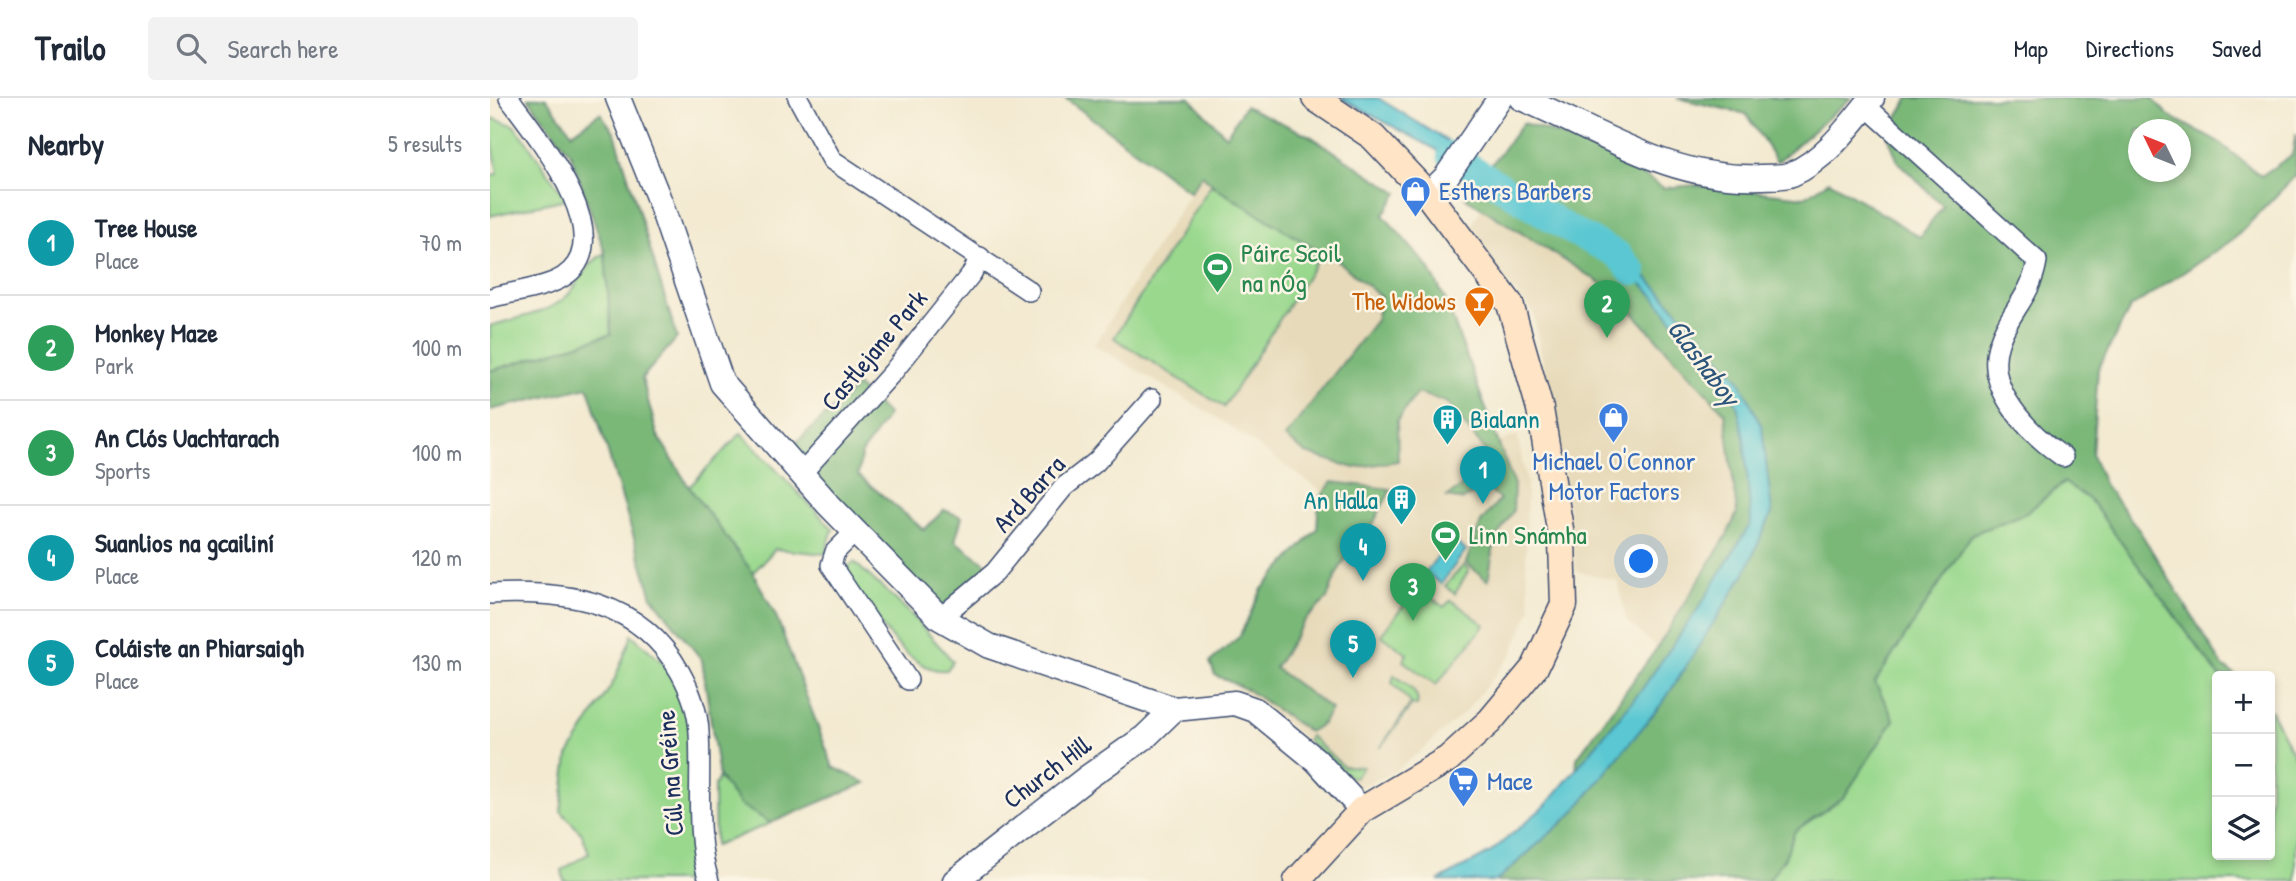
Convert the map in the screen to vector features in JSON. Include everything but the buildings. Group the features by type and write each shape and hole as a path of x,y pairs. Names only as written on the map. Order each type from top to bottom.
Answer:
{"main road":[{"path":"1297,881 1362,810 1448,759 1490,721 1535,667 1564,605 1562,541 1540,409 1510,304 1437,186 1373,137 1315,98"}],"street":[{"path":"490,298 562,278 582,255 582,224 571,192 554,158 509,98"},
{"path":"618,98 660,202 722,383 855,532 940,618 989,646 1174,709 1235,703 1255,710 1316,760 1362,810"},
{"path":"797,98 832,160 1029,291"},
{"path":"1521,98 1605,140 1688,172 1740,178 1791,175 1834,144 1869,102 2037,261 2033,284 1998,343 1995,372 2011,404 2027,427 2063,457"},
{"path":"1437,186 1497,100"},
{"name":"Castlejane Park","path":"802,473 893,372 972,273 979,257"},
{"name":"Ard Barra","path":"940,618 995,572 1064,487 1096,462 1152,399"},
{"path":"855,532 835,552 831,565 908,680"},
{"name":"Cúl na Gréine","path":"490,594 595,601 629,616 666,648 689,691 699,730 701,839 709,881"},
{"name":"Church Hill","path":"955,881 1078,784 1144,737 1174,709"}],"shaded area":[{"path":"1245,106 1310,136 1398,193 1383,215 1429,268 1455,320 1472,378 1500,442 1517,435 1527,484 1526,568 1531,607 1512,654 1465,712 1416,755 1393,773 1358,788 1285,722 1240,689 1360,518 1216,417 1094,345"},
{"path":"1482,208 1613,291 1725,413 1738,518 1657,648 1626,620 1618,581 1576,571 1562,459 1533,312 1498,273 1468,231"}],"green space":[{"path":"528,98 546,98 572,133 600,113 615,133 677,338 642,378 657,434 689,487 753,573 776,616 833,767 866,783 771,823 739,804 719,777 702,660 652,597 588,387 490,410 490,371 611,334 605,253 571,155"},
{"path":"1065,98 1190,98 1226,136 1245,106 1310,136 1398,193 1383,215 1429,268 1446,301 1514,485 1513,511 1495,540 1488,581 1466,563 1481,522 1500,499 1485,486 1463,500 1447,497 1462,486 1489,455 1446,402 1417,393 1397,421 1398,461 1354,468 1306,453 1285,437 1376,320 1381,297 1333,257 1322,253 1216,188 1202,175 1190,192"},
{"path":"1677,98 1851,98 1777,162 1746,114"},
{"path":"1909,98 2152,98 2175,119 2128,119 2128,182 2191,182 2191,128 2221,144 2261,176 2292,155 2296,134 2296,175 2235,238 2130,308 2098,369 2092,455 2104,484 2139,530 2223,666 2230,671 2215,671 2090,500 2064,482 2026,513 1972,534 1875,682 1894,720 1844,797 1795,831 1785,857 1768,881 1496,881 1573,813 1577,758 1657,648 1727,535 1737,513 1725,413 1613,291 1466,198 1523,123 1600,149 1664,188 1696,185 1805,197 1829,181 1920,237 1943,206 1898,162 1887,133"},
{"path":"492,118 513,125 566,199 490,216 490,175 498,174 490,129"},
{"name":"Páirc Scoil na nÓg","path":"1211,185 1322,253 1224,407 1114,338"},
{"path":"605,253 611,334 490,371 490,326 540,312 558,303 571,292 593,262"},
{"path":"857,386 888,415 861,455 858,475 924,530 944,510 962,517 955,541 1001,574 960,614 933,601 789,449"},
{"path":"741,433 833,529 825,554 775,549 753,573 689,487"},
{"path":"1332,482 1391,489 1373,524 1355,543 1337,573 1327,599 1305,620 1275,668 1331,709 1322,724 1309,732 1248,690 1215,675 1210,662 1239,637 1262,589 1317,529 1319,499"},
{"path":"2065,482 2090,500 2215,671 2212,671 2212,860 2275,860 2275,719 2296,760 2296,881 1768,881 1785,857 1794,831 1844,797 1875,682 1972,534 2026,513"},
{"path":"854,562 908,611 953,661 947,670 932,669 918,662 891,638 848,581 845,569"},
{"path":"1464,565 1469,570 1455,594 1445,586"},
{"path":"1418,587 1444,607 1451,600 1485,625 1436,685 1403,661 1407,654 1381,635"},
{"path":"632,635 672,671 689,710 692,831 699,881 564,881 562,870 589,853 582,834 561,811 568,756 614,681"},
{"path":"1394,675 1407,684 1418,701 1417,706 1412,705 1380,748 1411,703 1392,683"},
{"path":"1310,736 1343,766 1363,767 1355,777 1350,777 1307,740"},
{"path":"719,777 739,804 771,823 715,846 714,787"}],"water":[{"path":"1340,98 1378,98 1609,241 1658,289 1739,379 1762,427 1772,513 1745,573 1664,701 1573,813 1496,881 1438,881 1491,852 1547,804 1640,692 1702,603 1751,523 1744,438 1737,404 1654,296 1605,247 1482,174"},
{"name":"Linn Snámha","path":"1451,539 1466,550 1441,584 1425,573"}],"waterway":[{"name":"Glashaboy","path":"1451,155 1572,231 1617,254 1633,272"}],"place":[{"name":"Esthers Barbers","path":"1416,218"},
{"name":"Páirc Scoil na nÓg","path":"1218,295"},
{"name":"The Widows","path":"1479,328"},
{"name":"Monkey Maze","path":"1607,338"},
{"name":"Michael O'Connor Motor Factors","path":"1614,445"},
{"name":"Bialann","path":"1447,446"},
{"name":"Tree House","path":"1483,504"},
{"name":"An Halla","path":"1401,527"},
{"name":"Linn Snámha","path":"1446,562"},
{"name":"Suanlios na gcailiní","path":"1363,581"},
{"name":"An Clós Uachtarach","path":"1413,621"},
{"name":"Coláiste an Phiarsaigh","path":"1353,678"},
{"name":"Mace","path":"1464,808"}]}
